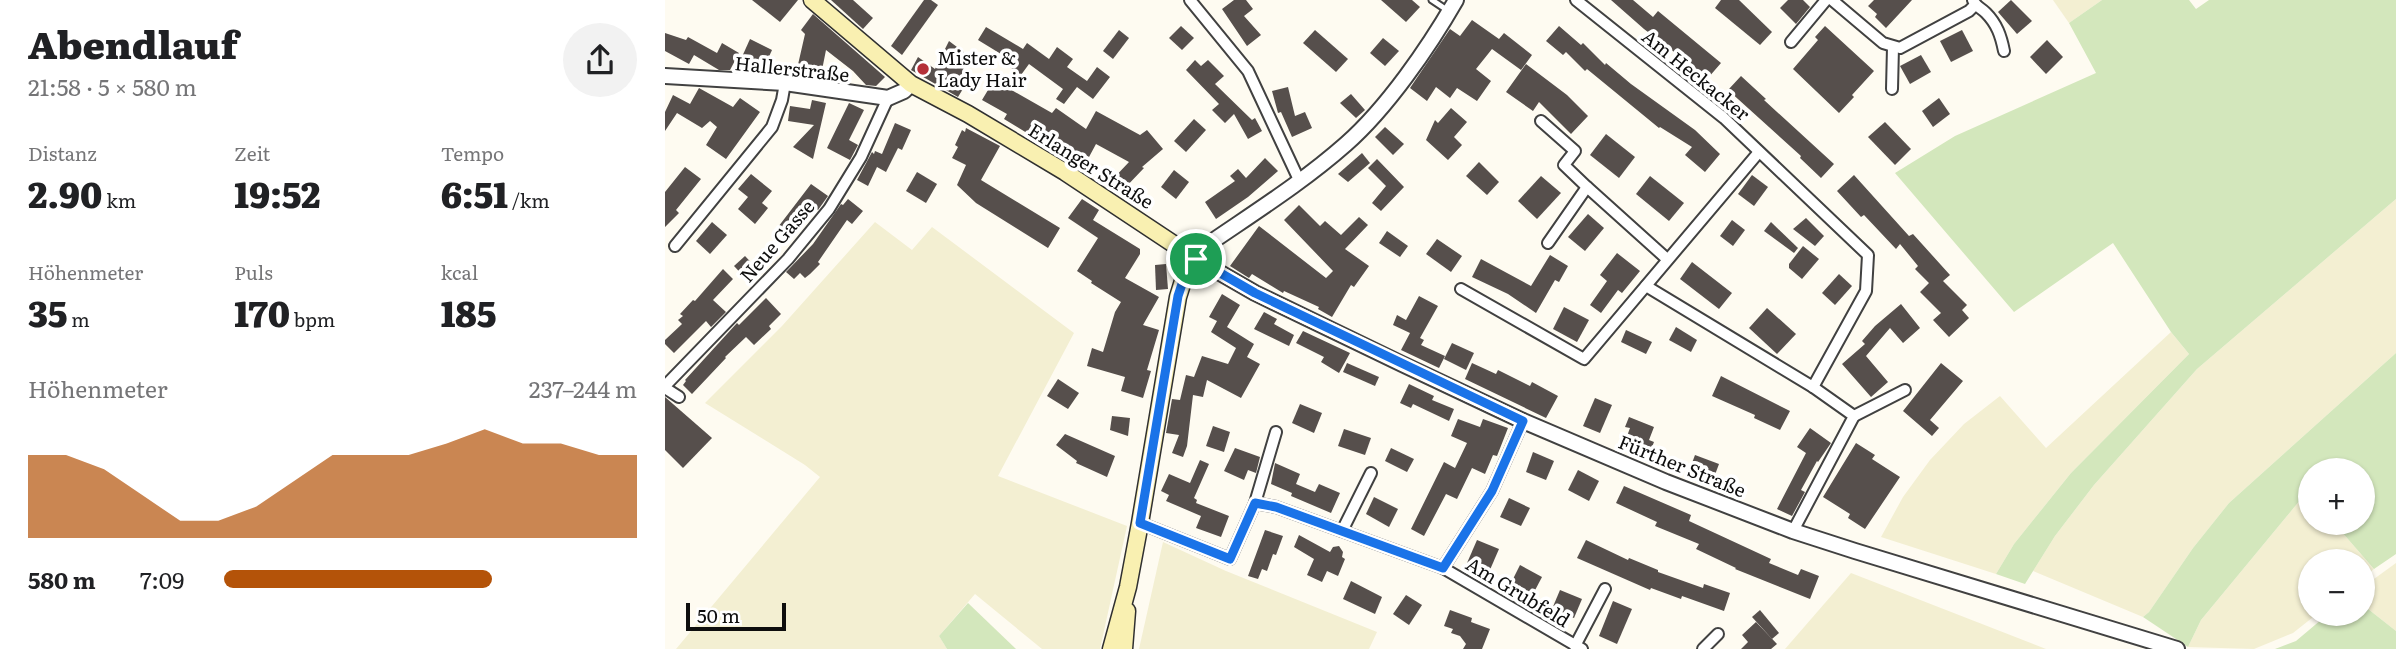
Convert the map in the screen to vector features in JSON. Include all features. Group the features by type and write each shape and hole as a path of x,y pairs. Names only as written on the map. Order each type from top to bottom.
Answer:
{"main road":[{"name":"Erlanger Straße","path":"812,0 911,84 968,114 1065,172 1196,259"},
{"path":"1111,649 1128,587 1178,296 1196,259"},
{"path":"1124,649 1128,587"}],"street":[{"path":"1190,0 1248,71 1300,182"},
{"name":"Am Heckacker","path":"1576,0 1724,118 1868,255 1866,291 1814,387"},
{"path":"1791,42 1826,0"},
{"path":"1832,0 1883,43 1901,48 1910,45 1974,3 1985,11 2000,32 2004,51"},
{"path":"1196,259 1207,245 1300,182 1348,142 1393,93 1453,6"},
{"path":"1892,89 1893,47"},
{"name":"Hallerstraße","path":"665,76 785,83 888,98"},
{"path":"675,246 772,127 785,83"},
{"path":"888,98 904,91 911,84"},
{"name":"Neue Gasse","path":"665,387 788,259 829,209 861,157 888,98"},
{"path":"1541,121 1575,151 1564,165 1667,259"},
{"path":"1461,289 1584,359 1759,152"},
{"path":"1548,243 1587,187"},
{"name":"Fürther Straße","path":"1196,259 1255,293 1523,421 1666,482 1793,531 2173,648"},
{"path":"1646,286 1814,387 1854,416"},
{"path":"665,387 679,397"},
{"path":"1793,531 1854,416 1905,390"},
{"name":"Am Grubfeld","path":"1443,568 1492,491 1523,421"},
{"path":"1140,523 1230,559 1255,503 1276,432"},
{"path":"1342,531 1371,473"},
{"name":"Am Grubfeld","path":"1255,503 1276,507 1443,568 1578,647 1605,589"},
{"path":"1703,649 1718,634"}],"lane":[{"path":"1432,0 1453,6"}],"shaded area":[{"path":"2053,0 2102,0 2069,23"},
{"path":"2396,199 2396,353 2229,503 2193,548 2149,612 2143,617 2033,571 2055,536 2094,485 2197,369"},
{"path":"875,222 912,250 932,227 1074,333 998,476 1127,526 1100,649 1042,649 975,594 939,636 947,649 676,649 820,477 705,403 782,326"},
{"path":"2171,332 2189,354 2071,473 2014,544 1996,574 1881,537 1903,497 1930,460 1964,424 2000,396 2046,448"},
{"path":"2298,503 2298,535 2344,535 2357,549 2298,549 2298,626 2302,626 2293,633 2254,649 2188,647 2201,620"},
{"path":"1163,542 1226,571 1377,632 1369,649 1139,649"},
{"path":"2396,563 2396,631 2375,614 2375,578"},
{"path":"1851,573 2046,649 1785,649"}],"green space":[{"path":"2102,0 2189,0 2196,9 2209,0 2396,0 2396,199 2197,369 2094,485 2055,536 2025,584 1996,574 2014,544 2071,473 2189,354 2171,332 2113,243 2014,312 1895,173 1955,136 2096,73 2069,23"},
{"path":"2396,353 2396,554 2375,568 2375,549 2357,549 2344,535 2375,535 2375,458 2298,458 2298,503 2201,620 2188,647 2143,617 2229,503"},
{"path":"968,603 1016,649 947,649 939,636"},
{"path":"2375,614 2396,631 2396,649 2275,649 2296,641 2314,626 2375,626"}],"building":[{"path":"752,0 798,0 780,22"},
{"path":"831,0 853,0 873,18 863,29"},
{"path":"924,0 931,0 938,5 902,55 891,46"},
{"path":"1234,0 1246,0 1253,9 1244,16 1261,35 1247,46 1222,9"},
{"path":"1381,0 1412,0 1420,7 1406,22"},
{"path":"1611,0 1633,0 1653,17 1658,11 1721,63 1708,78"},
{"path":"1721,0 1739,0 1772,32 1760,45 1715,8"},
{"path":"1788,0 1803,0 1810,7 1796,24 1780,8"},
{"path":"1874,0 1912,0 1886,28 1868,6"},
{"path":"2011,0 2032,21 2017,34 1998,12"},
{"path":"813,14 885,77 876,86 866,85 826,50 821,75 797,69 805,34 801,30"},
{"path":"1472,20 1499,39 1504,33 1532,55 1521,70 1492,49 1476,69 1491,81 1477,101 1457,88 1450,98 1436,87 1427,101 1410,88 1450,29 1460,36"},
{"path":"1181,26 1194,38 1182,50 1169,38"},
{"path":"1559,26 1581,45 1583,43 1605,65 1606,63 1695,130 1720,154 1705,172 1685,155 1692,147 1659,128 1587,69 1585,71 1566,52 1563,55 1546,41"},
{"path":"1825,26 1874,71 1839,113 1793,69 1818,40 1815,37"},
{"path":"986,27 1023,49 1027,43 1049,59 1057,47 1073,59 1067,67 1087,81 1097,67 1110,77 1093,99 1077,87 1064,104 1056,99 1063,89 1029,64 1021,75 1010,67 1014,62 978,40"},
{"path":"1119,30 1129,38 1113,59 1103,51"},
{"path":"1315,30 1348,59 1336,72 1303,43"},
{"path":"1962,30 1973,51 1951,62 1940,41"},
{"path":"665,33 686,40 688,37 717,53 722,43 739,53 730,70 719,70 694,55 689,64 665,51"},
{"path":"1383,38 1399,51 1385,66 1370,53"},
{"path":"750,39 772,50 763,70 741,59"},
{"path":"2047,40 2063,57 2046,74 2030,57"},
{"path":"949,41 965,53 958,65 972,74 958,97 911,70 918,57 935,69"},
{"path":"1921,55 1931,72 1910,84 1900,66"},
{"path":"1195,60 1201,66 1208,60 1224,76 1215,84 1252,120 1255,118 1262,131 1248,139 1234,114 1225,123 1212,110 1219,104 1186,70"},
{"path":"1526,64 1567,95 1588,116 1571,134 1539,102 1533,111 1506,92"},
{"path":"1741,76 1834,164 1821,178 1801,156 1728,90"},
{"path":"994,80 1052,113 1056,108 1086,129 1096,111 1140,135 1147,130 1163,149 1142,167 1144,168 1122,191 1111,181 1129,162 1096,144 1089,157 1082,153 1079,160 1035,138 1004,119 1007,114 982,100"},
{"path":"1288,87 1295,116 1305,112 1312,128 1292,137 1281,112 1278,113 1272,91"},
{"path":"699,88 733,107 740,98 760,112 726,159 706,145 717,127 710,121 702,128 677,113 665,131 665,112 673,95 690,104"},
{"path":"1351,94 1365,110 1356,118 1340,103"},
{"path":"1939,98 1950,114 1933,127 1922,111"},
{"path":"812,100 826,103 813,159 793,147 814,125 788,121 790,106 810,109"},
{"path":"849,103 864,110 849,140 858,145 850,160 827,148"},
{"path":"1451,108 1467,122 1454,137 1462,145 1448,160 1426,140 1435,120 1438,123"},
{"path":"1194,119 1206,130 1186,152 1174,141"},
{"path":"1885,122 1911,149 1895,165 1868,137"},
{"path":"895,123 911,130 902,150 898,148 886,172 877,167 868,186 857,180 872,152 882,154"},
{"path":"1385,127 1404,144 1393,155 1375,137"},
{"path":"966,128 1000,146 981,180 1060,228 1048,248 976,203 957,185 966,165 952,158 962,130 965,132"},
{"path":"1606,134 1635,157 1619,178 1590,155"},
{"path":"1362,153 1370,163 1348,182 1338,174"},
{"path":"1265,158 1278,171 1248,197 1216,219 1205,202 1235,181 1230,176 1238,169 1246,178"},
{"path":"1377,159 1404,187 1381,211 1372,203 1386,186 1368,168"},
{"path":"1479,162 1499,182 1487,195 1466,176"},
{"path":"685,167 701,179 676,210 679,213 665,227 665,192"},
{"path":"1174,170 1189,182 1176,199 1161,187"},
{"path":"917,172 937,184 926,203 906,191"},
{"path":"751,174 772,191 762,203 768,208 755,224 738,209 748,197 738,189"},
{"path":"1752,175 1768,187 1754,206 1738,194"},
{"path":"1854,175 1909,236 1913,234 1950,275 1943,281 1967,305 1962,310 1969,318 1949,337 1933,320 1941,313 1920,292 1929,283 1915,269 1918,266 1900,244 1896,249 1837,191"},
{"path":"1541,176 1561,193 1537,219 1518,201"},
{"path":"1650,176 1684,203 1669,221 1636,194"},
{"path":"811,184 828,196 818,210 809,205 786,239 775,231"},
{"path":"848,199 863,211 852,224 847,220 818,262 820,264 810,274 805,278 800,273 794,279 786,272 813,244 841,204"},
{"path":"1082,199 1099,210 1093,220 1140,249 1140,254 1125,278 1159,297 1143,325 1159,330 1147,370 1151,371 1143,398 1121,391 1125,377 1087,366 1092,348 1103,352 1115,312 1121,302 1077,271 1098,238 1068,218"},
{"path":"1299,205 1320,226 1325,221 1341,235 1359,217 1368,225 1345,249 1369,266 1354,287 1351,285 1332,317 1318,309 1319,307 1284,291 1283,293 1252,274 1249,278 1230,266 1259,226 1326,278 1333,271 1284,220"},
{"path":"1588,214 1604,228 1585,251 1568,237"},
{"path":"1806,218 1824,236 1815,246 1793,229"},
{"path":"1732,220 1745,230 1733,246 1720,236"},
{"path":"712,222 727,235 710,254 696,241"},
{"path":"1771,222 1798,248 1794,253 1764,231"},
{"path":"1387,231 1408,246 1400,257 1379,243"},
{"path":"1437,239 1462,256 1451,272 1426,254"},
{"path":"1803,246 1819,259 1802,279 1789,268 1789,264"},
{"path":"1617,253 1640,271 1622,293 1618,290 1601,313 1590,305 1607,281 1600,275"},
{"path":"1550,255 1568,266 1559,282 1555,280 1536,313 1508,294 1472,277 1481,259 1531,286"},
{"path":"745,256 761,273 750,283 734,266"},
{"path":"1692,262 1732,293 1719,309 1680,279"},
{"path":"1166,264 1168,289 1156,290 1155,265"},
{"path":"723,269 733,279 713,300 726,312 711,327 706,321 674,353 665,344 665,340 682,324 678,320 683,316 680,314"},
{"path":"1839,274 1852,286 1835,305 1822,293"},
{"path":"1222,294 1240,305 1227,327 1254,344 1247,357 1260,364 1241,398 1207,380 1203,397 1193,395 1187,446 1183,457 1172,453 1179,435 1166,433 1172,399 1180,400 1186,375 1194,377 1202,356 1228,364 1236,348 1211,332 1217,321 1209,317"},
{"path":"1419,296 1438,306 1420,338 1424,340 1421,345 1445,356 1439,368 1401,350 1410,333 1393,325 1397,315 1406,320"},
{"path":"766,298 781,314 769,326 771,329 754,345 746,337 692,394 683,385 685,380 737,323 739,325"},
{"path":"1901,304 1920,328 1903,343 1890,328 1866,356 1888,382 1871,397 1842,364 1865,344 1862,341 1875,326"},
{"path":"1564,307 1589,320 1577,342 1553,329"},
{"path":"1767,308 1796,334 1777,354 1749,328"},
{"path":"1264,312 1277,319 1274,324 1294,335 1289,346 1254,329"},
{"path":"1676,327 1697,340 1691,352 1669,340"},
{"path":"1626,330 1652,342 1646,354 1621,342"},
{"path":"1303,331 1350,353 1339,373 1321,362 1324,357 1296,343"},
{"path":"1452,343 1474,353 1466,370 1444,359"},
{"path":"1347,363 1379,377 1375,386 1343,372"},
{"path":"1472,363 1496,374 1498,370 1530,386 1532,382 1558,396 1546,418 1465,379"},
{"path":"1941,363 1963,381 1930,420 1939,428 1932,436 1903,411"},
{"path":"1721,376 1790,411 1780,430 1754,418 1755,415 1712,396"},
{"path":"1058,379 1079,393 1068,409 1047,396"},
{"path":"1409,384 1434,396 1432,400 1454,409 1449,421 1413,404 1411,408 1400,403"},
{"path":"665,397 712,438 683,468 665,450"},
{"path":"1595,398 1612,405 1600,433 1583,426"},
{"path":"1300,404 1322,413 1314,433 1292,423"},
{"path":"1112,416 1130,418 1128,436 1110,430"},
{"path":"1629,417 1654,427 1649,440 1654,442 1650,452 1643,449 1641,454 1623,447 1630,428 1625,427"},
{"path":"1458,419 1480,427 1483,419 1508,428 1497,456 1493,455 1485,474 1472,468 1457,499 1446,494 1424,536 1411,529 1444,462 1455,468 1467,443 1451,436"},
{"path":"1213,426 1230,432 1224,452 1206,446"},
{"path":"1810,428 1831,443 1817,461 1801,490 1805,492 1792,516 1777,509 1806,453 1797,447"},
{"path":"1344,429 1371,438 1365,455 1338,446"},
{"path":"1065,434 1115,456 1107,477 1076,463 1077,461 1056,445"},
{"path":"1856,443 1875,455 1872,459 1900,477 1865,529 1848,518 1850,514 1823,497"},
{"path":"1235,448 1260,457 1256,473 1248,470 1244,480 1224,471"},
{"path":"1391,448 1414,459 1407,472 1385,461"},
{"path":"1533,452 1554,461 1546,480 1526,472"},
{"path":"1695,455 1719,464 1713,480 1689,471"},
{"path":"1200,460 1209,464 1194,498 1196,503 1229,516 1221,537 1196,528 1201,516 1166,501 1169,495 1161,491 1169,474 1190,483"},
{"path":"1275,463 1300,474 1296,484 1315,492 1319,484 1340,493 1331,513 1291,496 1292,493 1271,484"},
{"path":"1578,470 1599,481 1589,501 1568,490"},
{"path":"1624,486 1691,515 1689,521 1771,559 1769,563 1798,575 1801,569 1819,576 1810,599 1735,569 1696,549 1699,544 1655,526 1657,522 1616,503"},
{"path":"1374,497 1398,509 1389,527 1366,514"},
{"path":"1509,498 1530,508 1521,526 1500,517"},
{"path":"1265,530 1283,536 1267,571 1262,569 1258,579 1248,576"},
{"path":"1299,535 1330,552 1333,547 1339,546 1345,559 1338,576 1327,571 1322,582 1307,575 1314,559 1294,547"},
{"path":"1477,540 1499,549 1489,572 1467,563"},
{"path":"1586,540 1658,572 1703,588 1704,584 1730,593 1724,611 1682,596 1681,599 1651,588 1650,590 1577,558"},
{"path":"1520,565 1542,577 1532,596 1510,585"},
{"path":"1351,581 1382,597 1375,614 1343,599"},
{"path":"1560,590 1582,599 1574,618 1552,609"},
{"path":"1406,595 1422,605 1409,625 1393,614"},
{"path":"1613,601 1632,609 1617,644 1599,636"},
{"path":"1450,610 1472,618 1471,622 1490,629 1482,649 1463,649 1466,644 1460,636 1451,633 1453,629 1444,626"},
{"path":"1760,610 1779,633 1772,639 1752,617"},
{"path":"1756,622 1777,644 1771,649 1741,649 1748,642 1742,635"}],"place":[{"name":"Mister & Lady Hair","path":"923,69"}],"route":[{"path":"1196,259 1255,293 1523,421 1492,491 1443,568 1276,507 1255,503 1230,559 1140,523 1178,296 1196,259"}]}
